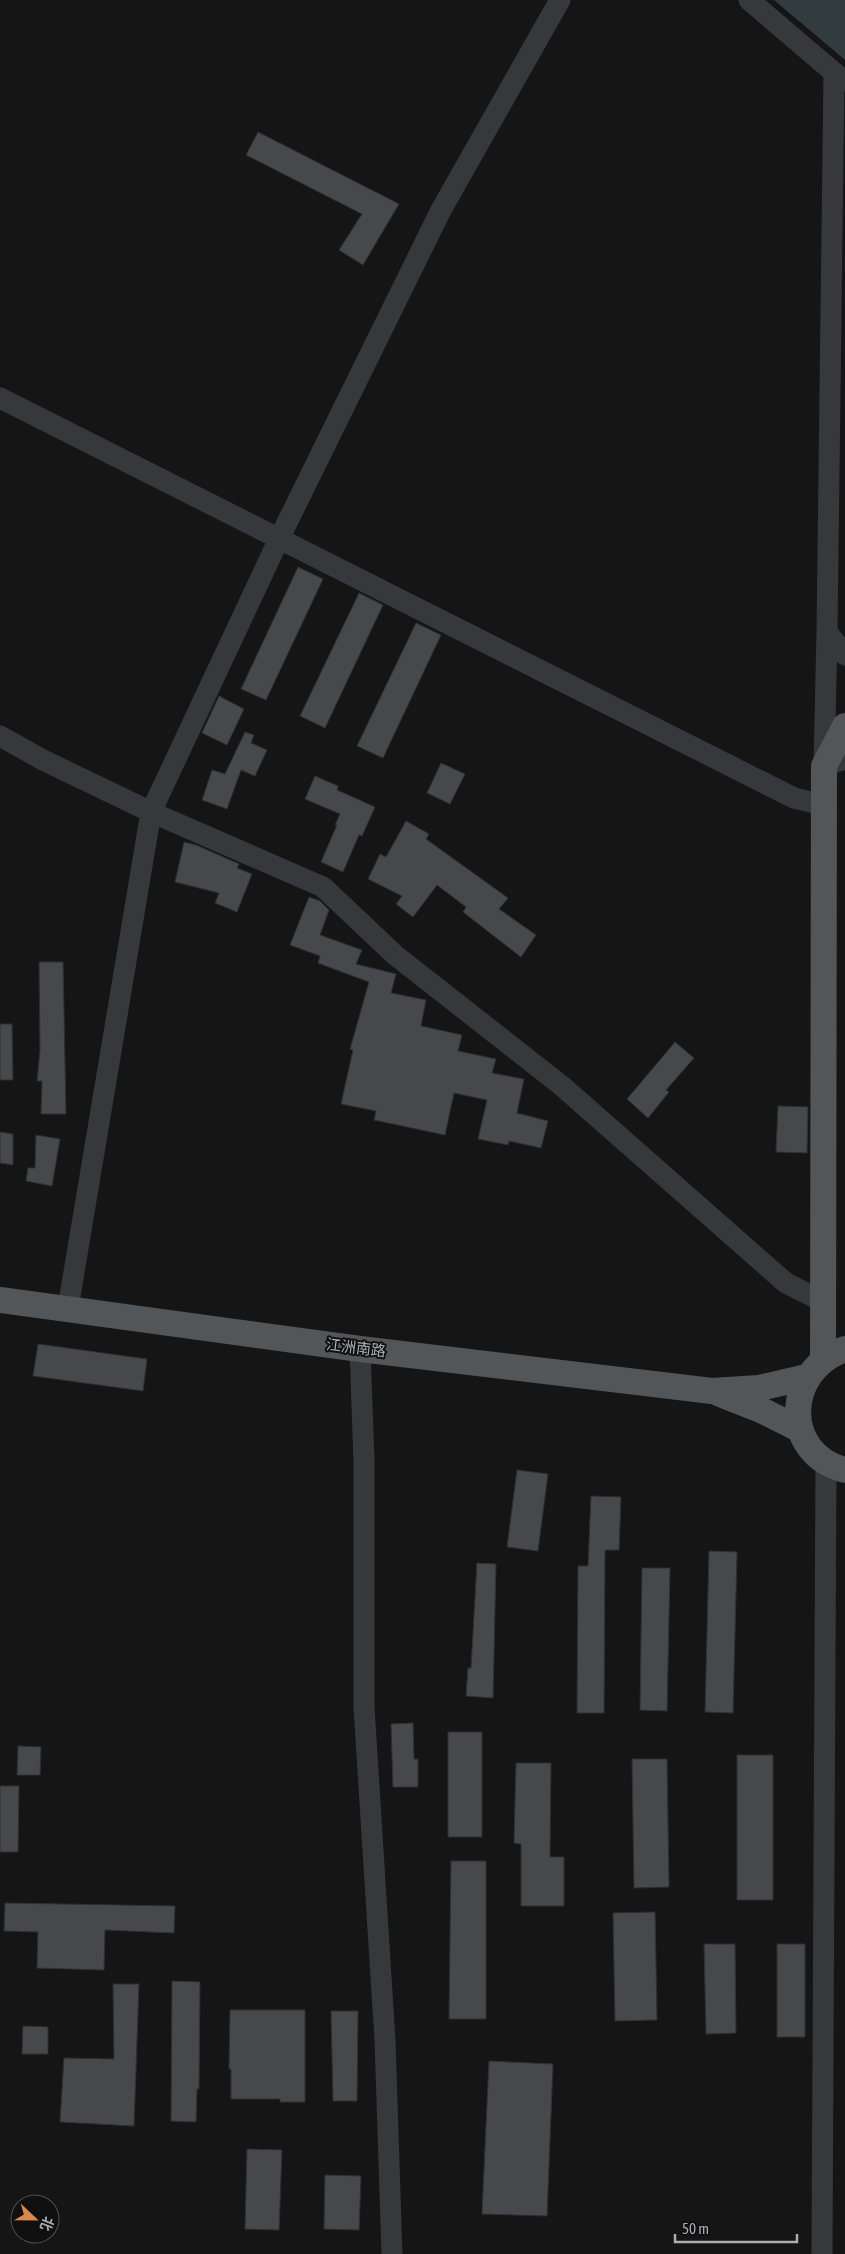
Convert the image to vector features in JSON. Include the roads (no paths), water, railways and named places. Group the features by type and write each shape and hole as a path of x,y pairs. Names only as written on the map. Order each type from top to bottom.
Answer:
{"main road":[{"path":"836,1466 807,1443 801,1430 798,1402 801,1389 825,1362 822,1300 824,805 845,726"},
{"name":"江洲南路","path":"0,1300 712,1392"},
{"path":"712,1392 759,1388 825,1362"},
{"path":"712,1392 762,1411 801,1430"}],"street":[{"path":"68,1308 151,812 279,539 441,210 560,0"},
{"path":"749,0 839,77 827,632 835,762"},
{"path":"0,398 794,798 824,805"},
{"path":"827,632 845,655"},
{"path":"0,736 43,760 151,812 323,887 395,955 562,1086 786,1283 822,1300"},
{"path":"360,1348 364,1462 364,1707 386,2040 392,2254"},
{"path":"822,2254 836,1466"}]}
